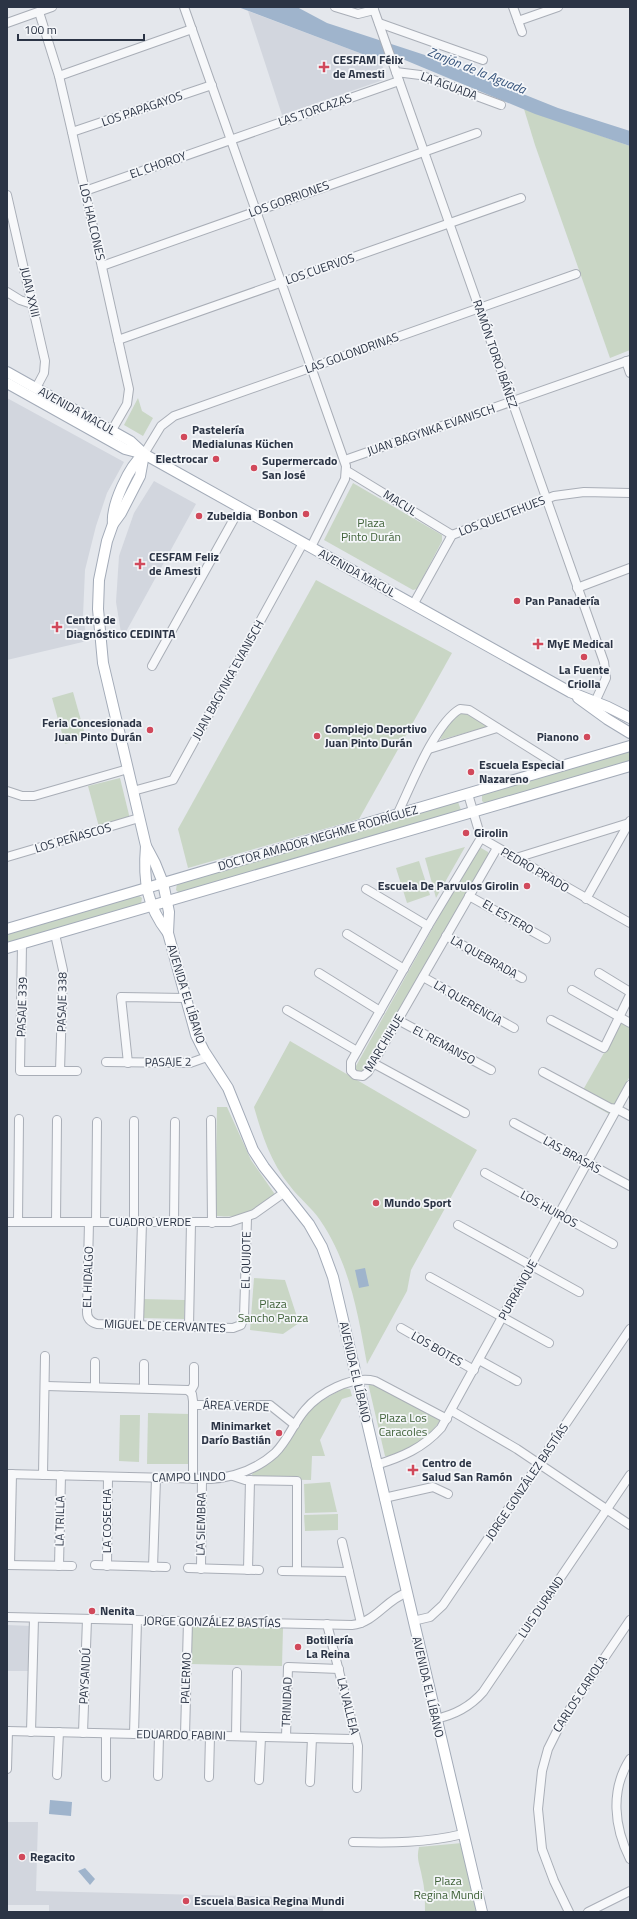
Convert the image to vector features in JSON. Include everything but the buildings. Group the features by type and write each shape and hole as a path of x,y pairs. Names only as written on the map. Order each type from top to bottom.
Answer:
{"main road":[{"name":"AVENIDA MACUL","path":"7,372 112,430 134,444 144,454"},
{"name":"AVENIDA MACUL","path":"7,383 125,448 144,454 570,692 630,718"},
{"name":"AVENIDA EL LÍBANO","path":"144,454 140,476 121,513 113,524 101,566 98,595 98,621 104,670 146,846 155,862 163,883 170,912 168,933 196,1035 207,1057 228,1088 253,1150 264,1167 309,1224 319,1240 328,1262 435,1719 482,1912"},
{"name":"AVENIDA MACUL","path":"570,692 596,712 630,733"},
{"name":"DOCTOR AMADOR NEGHME RODRÍGUEZ","path":"7,929 630,746"},
{"name":"DOCTOR AMADOR NEGHME RODRÍGUEZ","path":"7,948 630,766"},
{"path":"343,830 348,848"},
{"name":"AVENIDA EL LÍBANO","path":"146,846 144,865 147,888 156,917 168,933"}],"street":[{"path":"7,23 52,7"},
{"path":"184,7 345,460 347,471"},
{"path":"334,7 358,14 374,9"},
{"path":"513,7 522,32"},
{"path":"518,21 558,7"},
{"name":"RAMÓN TORO IBÁÑEZ","path":"374,9 606,668 605,682 595,702"},
{"name":"LOS HALCONES","path":"39,12 59,76 130,392 127,404 112,430"},
{"path":"379,23 483,60"},
{"path":"59,76 192,29"},
{"name":"LA AGUADA","path":"395,69 420,75 501,104"},
{"name":"LAS TORCAZAS","path":"231,140 399,81"},
{"name":"LOS PAPAGAYOS","path":"72,132 212,85"},
{"name":"LOS GORRIONES","path":"102,266 477,133"},
{"name":"EL CHOROY","path":"86,191 231,140"},
{"name":"JUAN XXIII","path":"7,195 45,361 44,373 36,388"},
{"name":"LOS CUERVOS","path":"118,340 521,198"},
{"name":"LAS GOLONDRINAS","path":"144,454 157,431 170,418 576,274"},
{"path":"7,292 20,300 32,304"},
{"path":"628,361 630,373"},
{"name":"JUAN BAGYNKA EVANISCH","path":"345,460 628,361"},
{"name":"JUAN BAGYNKA EVANISCH","path":"133,791 173,780 307,545 320,530 347,471"},
{"name":"MACUL","path":"347,471 452,535"},
{"name":"LOS QUELTEHUES","path":"414,605 452,535 546,498 584,492 630,493"},
{"path":"152,666 240,508"},
{"path":"577,588 630,568"},
{"path":"397,815 429,748 448,718 460,709 469,710 560,767"},
{"path":"429,748 498,728"},
{"path":"7,792 18,796 34,796 128,769"},
{"path":"468,794 481,838"},
{"name":"LOS PEÑASCOS","path":"7,857 139,818"},
{"path":"516,858 629,822"},
{"path":"586,898 629,822"},
{"name":"PEDRO PRADO","path":"481,838 630,923"},
{"name":"MARCHIHUE","path":"481,838 428,926 358,1051 350,1067 355,1075 363,1076 368,1072 497,848"},
{"path":"366,889 428,926"},
{"name":"EL ESTERO","path":"469,896 546,939"},
{"name":"PASAJE 338","path":"55,934 63,970 60,1071"},
{"path":"347,934 404,969"},
{"name":"LA QUEBRADA","path":"446,936 522,978"},
{"name":"PASAJE 339","path":"22,944 20,1071 60,1071"},
{"path":"319,973 380,1011"},
{"path":"599,973 630,992"},
{"name":"LA QUERENCIA","path":"423,976 514,1028"},
{"path":"572,990 630,1023"},
{"path":"551,1020 604,1048 630,995"},
{"name":"PASAJE 2","path":"128,1063 120,1000 121,997 185,998"},
{"path":"287,1010 358,1051"},
{"name":"EL REMANSO","path":"398,1020 491,1070"},
{"name":"PASAJE 2","path":"106,1062 190,1063 207,1057"},
{"path":"373,1063 464,1113"},
{"path":"60,1071 77,1071"},
{"path":"543,1072 610,1108 617,1109 630,1116"},
{"name":"PURRANQUE","path":"376,1465 400,1457 420,1447 435,1435 447,1419 630,1085"},
{"path":"18,1222 19,1119"},
{"path":"56,1120 56,1222"},
{"path":"212,1120 212,1223"},
{"path":"134,1121 138,1222 139,1326"},
{"path":"93,1222 97,1122"},
{"path":"174,1222 175,1122"},
{"name":"LAS BRASAS","path":"514,1123 630,1186"},
{"name":"LOS HUIROS","path":"485,1173 613,1244"},
{"name":"CUADRO VERDE","path":"7,1222 230,1222 247,1218 285,1192"},
{"name":"EL QUIJOTE","path":"241,1325 244,1317 247,1218"},
{"name":"EL HIDALGO","path":"89,1320 87,1312 89,1233 93,1222"},
{"path":"188,1327 191,1222"},
{"path":"458,1225 579,1292"},
{"path":"430,1277 549,1343"},
{"name":"MIGUEL DE CERVANTES","path":"89,1320 97,1324 139,1326 233,1328 241,1325"},
{"name":"LOS BOTES","path":"401,1328 474,1370"},
{"name":"JORGE GONZÁLEZ BASTÍAS","path":"413,1622 430,1617 440,1610 630,1329"},
{"path":"43,1475 46,1386 45,1356"},
{"name":"LOS BOTES","path":"479,1360 518,1381"},
{"path":"94,1387 95,1362"},
{"path":"144,1364 144,1388"},
{"path":"190,1392 194,1385 194,1367"},
{"path":"357,1381 366,1379 376,1381 447,1419"},
{"name":"CAMPO LINDO","path":"10,1474 193,1479 233,1476 256,1467 274,1454 287,1440 305,1410 317,1399 333,1390 357,1381"},
{"path":"46,1386 182,1388 190,1392 193,1397 193,1479"},
{"name":"ÁREA VERDE","path":"193,1405 270,1405 295,1425"},
{"path":"452,1411 495,1435 630,1525"},
{"path":"10,1474 8,1565 72,1566"},
{"name":"LA TRILLA","path":"59,1566 61,1475"},
{"name":"LUIS DURAND","path":"435,1719 461,1711 474,1702 483,1692 630,1475"},
{"name":"LA COSECHA","path":"107,1566 108,1476"},
{"path":"233,1476 250,1480 297,1481 296,1571"},
{"path":"153,1567 156,1478"},
{"name":"LA SIEMBRA","path":"200,1569 202,1479"},
{"path":"248,1570 250,1480"},
{"path":"384,1498 430,1487 437,1488 448,1494"},
{"path":"342,1542 361,1623"},
{"name":"LA COSECHA","path":"95,1565 166,1567"},
{"name":"LA SIEMBRA","path":"188,1568 259,1570"},
{"path":"282,1571 349,1572"},
{"name":"JORGE GONZÁLEZ BASTÍAS","path":"7,1617 352,1625 370,1619 392,1599 406,1593"},
{"path":"31,1732 34,1618"},
{"name":"PAYSANDÚ","path":"82,1733 87,1619"},
{"path":"134,1734 137,1620"},
{"name":"CARLOS CARIOLA","path":"569,1912 554,1881 542,1849 538,1809 542,1771 550,1744 563,1719 630,1620"},
{"name":"PALERMO","path":"185,1735 188,1621"},
{"name":"LA VALLEJA","path":"327,1624 359,1750 357,1788"},
{"name":"TRINIDAD","path":"286,1738 288,1667 339,1669"},
{"path":"236,1736 237,1672"},
{"path":"7,1769 8,1731"},
{"name":"EDUARDO FABINI","path":"8,1731 286,1738 355,1738"},
{"path":"57,1776 59,1732"},
{"path":"106,1734 106,1777"},
{"path":"158,1776 159,1735"},
{"path":"209,1777 210,1736"},
{"path":"259,1780 260,1737"},
{"path":"310,1782 312,1738"},
{"path":"630,1759 619,1783 616,1810 619,1831 630,1859"},
{"path":"353,1842 413,1843 463,1834"},
{"path":"588,1912 630,1891"}],"shaded area":[{"name":"CESFAM Félix de Amesti","path":"248,11 365,55 380,56 386,79 282,115"},
{"path":"7,398 124,462 107,493 96,526 85,570 83,616 87,641 7,660"},
{"name":"CESFAM Feliz de Amesti","path":"154,481 196,504 122,639 116,602 119,556 134,513"},
{"path":"7,1625 31,1626 30,1671 7,1671"},
{"name":"Escuela Basica Regina Mundi","path":"7,1822 38,1822 36,1891 324,1898 323,1912 49,1912 49,1905 7,1905"}],"green space":[{"path":"524,109 630,146 630,350 610,358 535,145"},
{"path":"138,398 142,411 153,418 143,436 124,425"},
{"name":"Plaza Pinto Durán","path":"353,483 442,535 442,541 417,589 413,590 324,540"},
{"name":"Complejo Deportivo Juan Pinto Durán","path":"316,580 452,653 359,819 188,868 178,829"},
{"path":"73,692 86,738 65,744 52,698"},
{"path":"462,712 490,726 440,740 449,718"},
{"path":"630,751 630,762 486,804 482,801 482,794"},
{"path":"120,778 130,819 99,827 88,786"},
{"path":"458,802 461,810 179,893 176,890 177,883"},
{"path":"465,847 436,898 425,858"},
{"path":"481,848 488,852 488,858 366,1071 362,1074 356,1071 356,1066 476,850"},
{"path":"419,861 430,895 407,903 396,868"},
{"path":"138,895 142,898 141,904 7,943 7,932"},
{"path":"621,1023 630,1028 630,1076 609,1114 579,1097"},
{"name":"Mundo Sport","path":"290,1041 477,1150 411,1270 407,1291 367,1364 356,1308 346,1272 339,1254 320,1220 277,1168 264,1138 254,1107"},
{"path":"217,1107 227,1107 251,1160 274,1193 273,1199 246,1214 215,1216"},
{"name":"Plaza Sancho Panza","path":"254,1278 285,1280 299,1323 283,1334 250,1330"},
{"path":"142,1299 185,1300 184,1319 142,1318"},
{"name":"Plaza Los Caracoles","path":"374,1382 441,1419 424,1438 418,1442 389,1457 385,1456 368,1383"},
{"path":"344,1388 350,1389 352,1396 342,1399 320,1440 325,1456 312,1456 311,1480 253,1479 252,1474 279,1455 302,1419 316,1404"},
{"path":"148,1413 190,1414 189,1464 147,1464"},
{"path":"120,1415 140,1415 139,1462 119,1461"},
{"path":"330,1482 337,1512 305,1513 304,1484"},
{"path":"338,1514 338,1530 305,1531 304,1515"},
{"path":"191,1626 283,1628 282,1666 190,1664"},
{"name":"Plaza Regina Mundi","path":"462,1843 478,1912 425,1912 424,1886 418,1859 419,1847"}],"water":[{"path":"238,7 297,7 327,23 431,57 558,108 630,131 630,146 535,114 400,58 365,55"},
{"path":"365,1268 369,1286 359,1288 355,1270"},
{"path":"50,1800 72,1802 71,1816 49,1814"},
{"path":"85,1868 95,1879 90,1885 78,1871"}],"place":[{"name":"CESFAM Félix de Amesti","path":"324,67"},
{"name":"Pastelería Medialunas Küchen","path":"184,437"},
{"name":"Electrocar","path":"216,459"},
{"name":"Supermercado San José","path":"254,468"},
{"name":"Bonbon","path":"306,514"},
{"name":"Zubeldia","path":"199,516"},
{"name":"CESFAM Feliz de Amesti","path":"140,564"},
{"name":"Pan Panadería","path":"517,601"},
{"name":"Centro de Diagnóstico CEDINTA","path":"57,627"},
{"name":"MyE Medical","path":"538,644"},
{"name":"La Fuente Criolla","path":"584,657"},
{"name":"Feria Concesionada Juan Pinto Durán","path":"150,730"},
{"name":"Complejo Deportivo Juan Pinto Durán","path":"317,736"},
{"name":"Pianono","path":"587,737"},
{"name":"Escuela Especial Nazareno","path":"471,772"},
{"name":"Girolin","path":"466,833"},
{"name":"Escuela De Parvulos Girolin","path":"527,886"},
{"name":"Mundo Sport","path":"376,1203"},
{"name":"Minimarket Darío Bastián","path":"279,1433"},
{"name":"Centro de Salud San Ramón","path":"413,1470"},
{"name":"Nenita","path":"92,1611"},
{"name":"Botillería La Reina","path":"298,1647"},
{"name":"Regacito","path":"22,1857"},
{"name":"Escuela Basica Regina Mundi","path":"186,1901"}],"water label":[{"name":"Zanjón de la Aguada","path":"477,70"}]}
